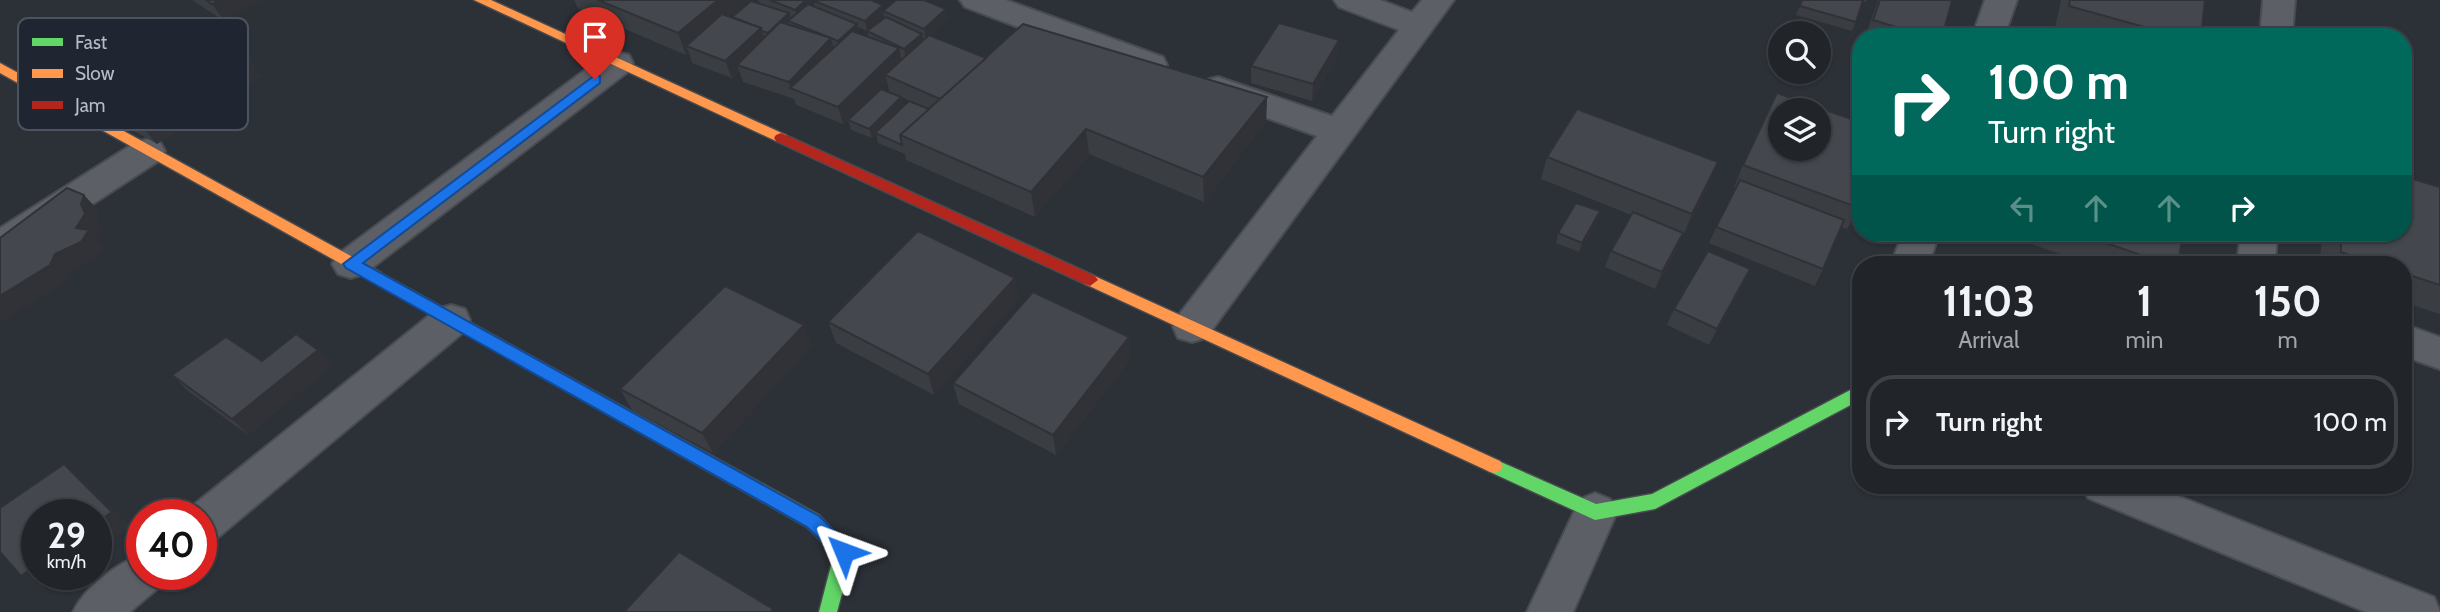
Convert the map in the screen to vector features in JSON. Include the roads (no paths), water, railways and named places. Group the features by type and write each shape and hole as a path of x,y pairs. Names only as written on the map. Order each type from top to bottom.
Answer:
{"street":[{"path":"480,0 1595,512 1655,500 1852,396"},
{"path":"976,0 1340,131"},
{"path":"1192,327 1429,13 1350,0"},
{"path":"1991,28 2001,0"},
{"path":"2277,28 2279,0"},
{"path":"351,264 617,63"},
{"path":"0,67 18,77"},
{"path":"111,130 813,522 844,552 828,612"},
{"path":"0,246 148,151"},
{"path":"217,512 451,320"},
{"path":"2412,343 2440,353"},
{"path":"2125,494 2418,612"},
{"path":"1550,612 1595,512"},
{"path":"96,612 126,587"}]}
